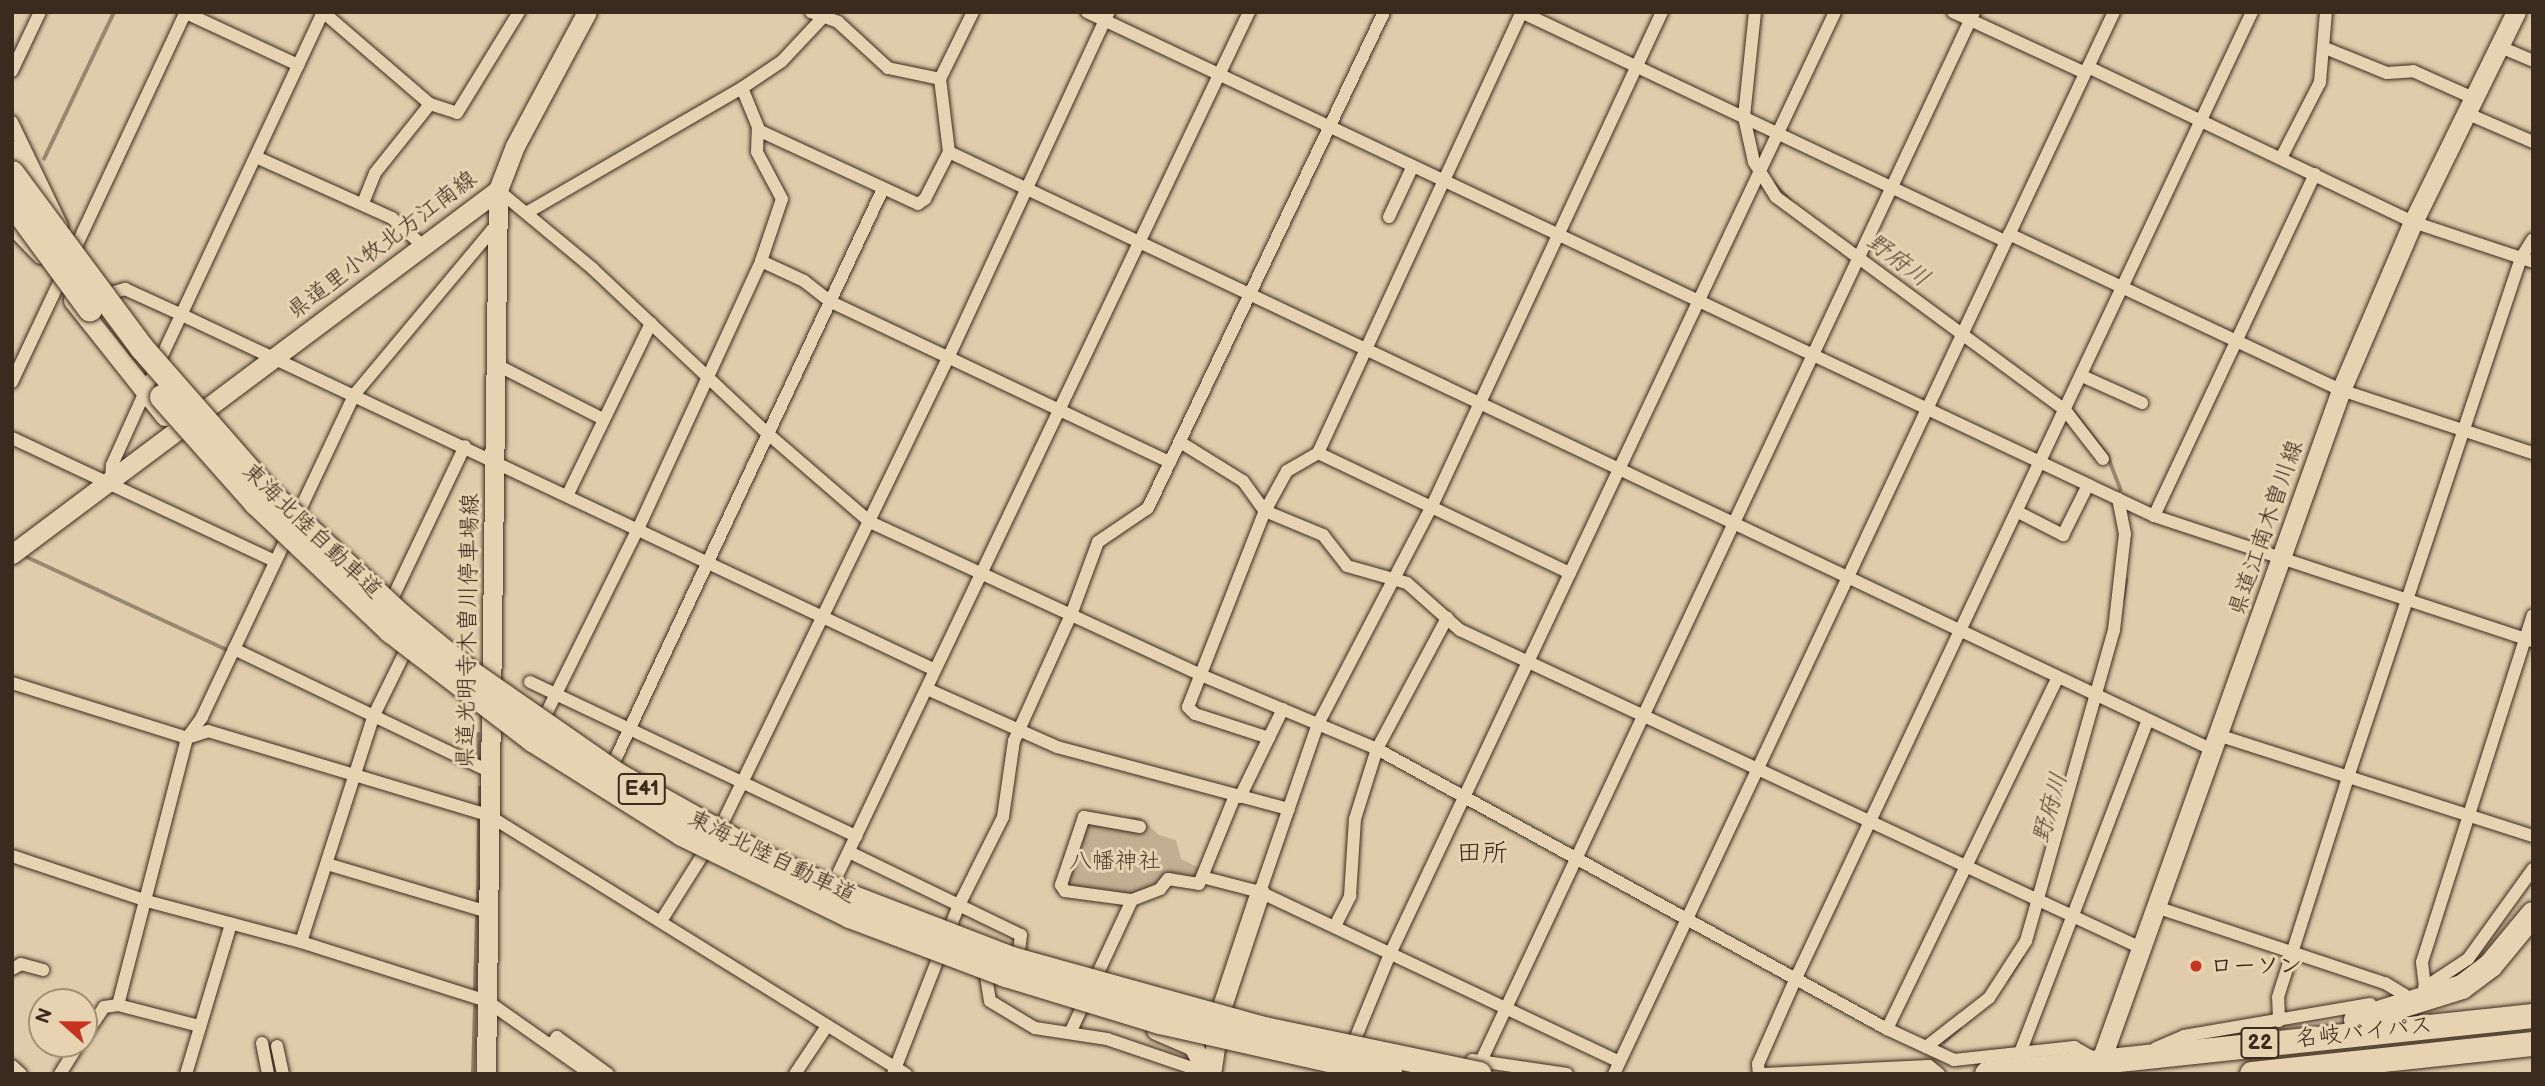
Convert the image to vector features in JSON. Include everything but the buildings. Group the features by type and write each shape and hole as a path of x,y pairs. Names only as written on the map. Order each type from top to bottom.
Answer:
{"highway":[{"name":"東海北陸自動車道","path":"12,173 142,348 268,492 420,632 543,725 616,774 771,861 851,897 999,954 1264,1029 1478,1070"},
{"name":"東海北陸自動車道","path":"12,204 69,281 197,440 325,571 461,688 605,789 769,879 929,948 1160,1022 1390,1074"},
{"path":"2214,1047 2381,1015 2443,996 2478,977 2533,914"},
{"name":"名岐バイパス","path":"1987,1074 2098,1068 2133,1058 2214,1047 2533,1016"},
{"name":"名岐バイパス","path":"2252,1074 2533,1044"},
{"path":"2305,1068 2533,1057"}],"street":[{"path":"12,71 40,12"},
{"path":"12,382 185,12 298,65"},
{"path":"108,480 112,465 145,392 323,12 430,104 457,113 519,12"},
{"name":"県道里小牧北方江南線","path":"12,554 421,244 498,190 515,146 587,12"},
{"path":"811,12 826,15 838,22 888,68 940,79"},
{"path":"758,130 907,202 925,199 949,152 940,79 973,12"},
{"path":"1087,12 1107,17 1412,168 1558,234 2154,516 2529,640"},
{"path":"835,880 1062,411 1249,12"},
{"path":"12,684 187,738 208,731 488,815 662,921 898,1072 958,905 1003,817 1014,741 1071,615 1098,542 1148,508 1252,296 1384,12"},
{"path":"1269,738 1195,714 1188,707 1265,511 1287,471 1318,453 1522,12 1892,187 2123,288 2341,390 2533,453"},
{"path":"1209,1074 1221,1009 1318,724 1431,508 1662,12"},
{"path":"1755,12 1748,119 1761,169 1785,205 1859,255 2067,407 2103,459"},
{"path":"1216,1039 1339,1073 1390,954 1467,796 1835,12"},
{"path":"1953,12 1972,16 2202,121 2413,222 2527,260"},
{"path":"1202,877 1260,892 1335,926 1504,1007 1616,1068 2114,12"},
{"path":"1759,1074 1758,1064 1796,978 1962,632 2252,12"},
{"path":"2281,158 2320,82 2326,12"},
{"name":"県道江南木曽川線","path":"2098,1068 2341,390 2413,222 2515,13"},
{"path":"528,212 742,88 782,61 826,15"},
{"path":"1478,1070 1504,1007 1972,16"},
{"path":"662,921 704,856 743,782 949,356 1024,188 1107,17"},
{"path":"2498,46 2533,61"},
{"path":"2325,48 2387,73 2413,71 2533,142"},
{"path":"545,716 638,529 706,375 761,261 782,200 757,152 758,130 742,88"},
{"path":"363,203 375,173 430,104"},
{"path":"12,122 64,229"},
{"path":"12,150 64,229 111,293 204,408 299,510 393,597 491,677 614,762 722,824 835,880 949,927 1019,951 1221,1009 1478,1070 1567,1074"},
{"path":"949,152 2148,720 2215,743 2348,776 2533,836"},
{"path":"256,156 363,203 407,227 421,244"},
{"path":"1389,217 1412,168"},
{"path":"2154,516 2315,174"},
{"path":"498,190 528,212 768,434 870,522 1201,675 1377,749 1687,916 1887,1029 1954,1060 2074,1048 2098,1068"},
{"name":"県道光明寺木曽川停車場線","path":"486,1074 498,190"},
{"path":"614,762 882,191"},
{"path":"12,204 43,261 59,283 145,392 279,552 490,720 597,793 704,856 818,912 937,960 1179,1038 1201,1054 1209,1074"},
{"path":"12,229 43,261"},
{"path":"118,1005 148,901 187,738 234,649 354,394 492,230 498,230"},
{"path":"2279,1021 2278,997 2348,776 2406,600 2533,239"},
{"path":"761,261 804,281 831,302 1170,461"},
{"path":"111,293 125,289 183,315 568,494 935,670"},
{"path":"568,494 651,323"},
{"path":"497,365 603,419"},
{"path":"2082,376 2142,403"},
{"path":"12,438 279,552"},
{"path":"1180,442 1243,481 1265,511 1322,535 1347,566 1407,583 1460,630 2141,948"},
{"path":"393,597 465,446"},
{"path":"1318,453 1570,573"},
{"path":"2018,512 2063,535 2088,485"},
{"path":"1926,1047 2002,982 2026,941 2041,901 2100,697 2118,606 2125,534 2118,499"},
{"path":"2425,987 2421,961 2529,640 2533,615"},
{"path":"1335,926 1350,896 1355,819 1377,749 1447,618"},
{"path":"234,649 489,771"},
{"path":"301,942 374,716 404,654"},
{"path":"1887,1029 2058,677"},
{"path":"530,682 856,836"},
{"path":"927,688 1019,733 1289,808"},
{"path":"1140,827 1084,817 1061,886 1065,891 1132,901 1160,888 1168,879 1199,884 1238,796 1283,709"},
{"path":"2020,1053 2075,917 2148,720"},
{"path":"849,852 1021,935 1019,951"},
{"path":"12,856 148,901 301,942 487,1001 591,1074"},
{"path":"327,864 488,912"},
{"path":"2133,1058 2184,1037 2405,995 2425,987 2468,959 2533,869"},
{"path":"1070,1033 1132,901"},
{"path":"2156,907 2385,983 2405,995"},
{"path":"186,1074 232,924"},
{"path":"12,969 21,964 43,970"},
{"path":"986,976 990,1001 1035,1028 1107,1039 1209,1074"},
{"path":"98,1016 104,1007 118,1005 199,1026"},
{"path":"796,1074 827,1026"},
{"path":"551,1045 557,1037 608,1074"},
{"path":"262,1043 268,1074"},
{"path":"277,1046 283,1074"},
{"path":"60,1074 70,1058"},
{"path":"12,1066 21,1074"},
{"path":"1765,1074 1929,1066 1939,1074"}],"green space":[{"name":"八幡神社","path":"1088,814 1123,825 1131,817 1139,817 1159,835 1176,840 1181,859 1202,869 1199,884 1168,879 1132,900 1065,891"}],"waterway":[{"path":"44,159 114,12"},
{"name":"野府川","path":"1774,183 1790,200"},
{"name":"野府川","path":"2074,412 2108,456 2121,490"},
{"path":"27,557 227,650"},
{"name":"野府川","path":"2123,600 2126,580"},
{"path":"479,734 479,762"},
{"path":"480,788 480,807"},
{"path":"478,905 479,821"},
{"path":"475,989 477,916"},
{"name":"野府川","path":"2007,980 2022,957"},
{"path":"473,1074 475,1007"},
{"name":"野府川","path":"1944,1042 1960,1028"}],"place":[{"name":"ローソン","path":"2196,966"}],"district":[{"name":"田所","path":"1482,854"}]}
